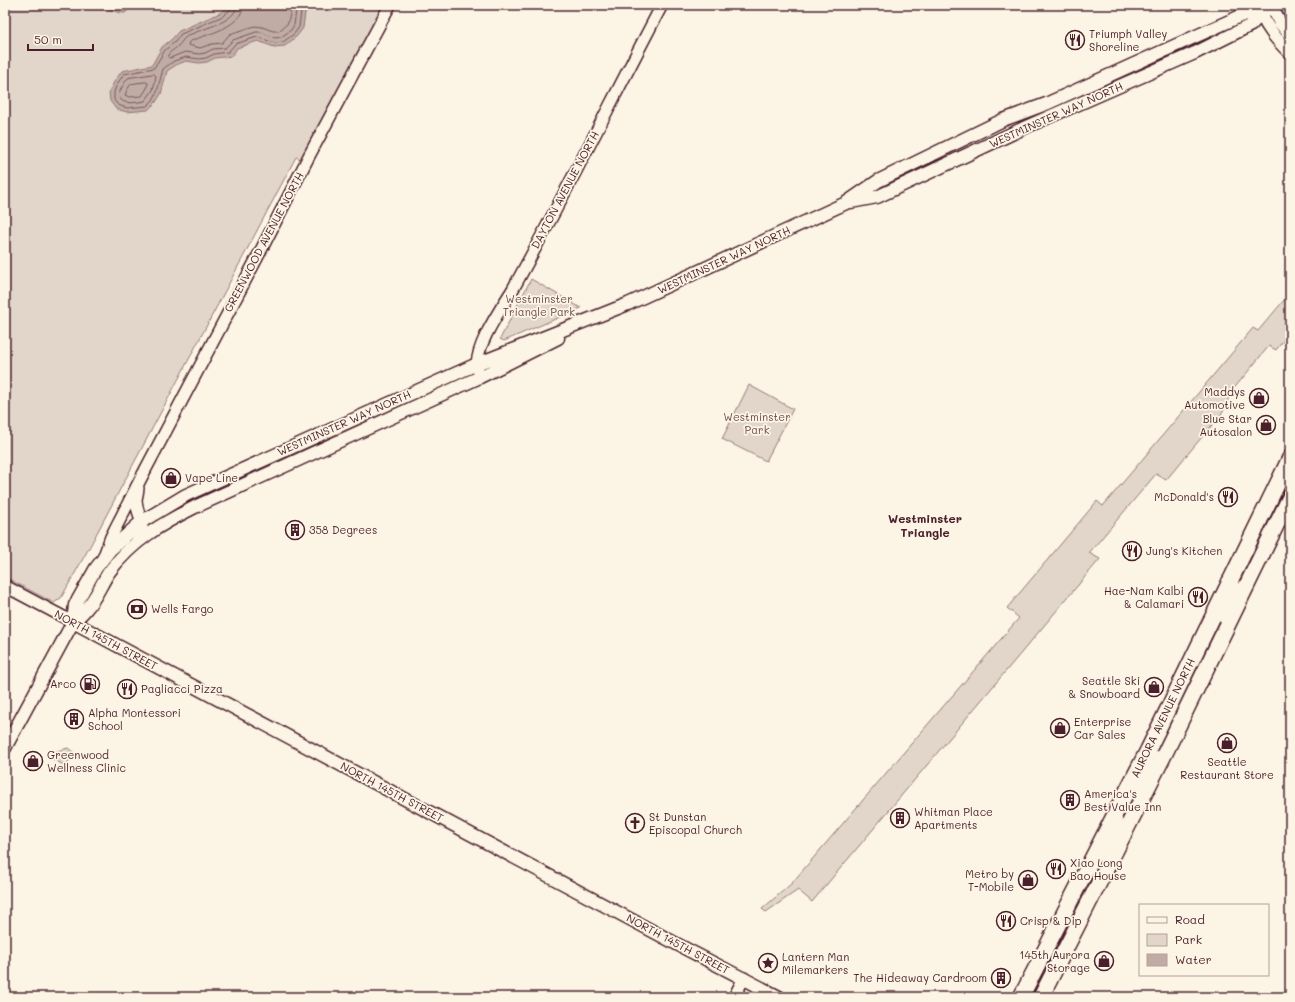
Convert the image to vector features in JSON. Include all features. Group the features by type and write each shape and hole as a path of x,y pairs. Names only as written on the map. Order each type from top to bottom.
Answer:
{"highway":[{"name":"AURORA AVENUE NORTH","path":"1022,997 1148,750 1290,458"},
{"name":"AURORA AVENUE NORTH","path":"1041,997 1143,797 1290,497"}],"main road":[{"name":"WESTMINSTER WAY NORTH","path":"103,559 120,540 142,522 172,502 200,488 476,364 628,304 846,203 877,197 1026,127 1189,56 1251,25 1261,14 1276,6"},
{"path":"1276,6 1280,23 1290,35"},
{"path":"1261,14 1272,34 1290,53"},
{"name":"WESTMINSTER WAY NORTH","path":"136,544 159,526 195,507 538,350 602,315"},
{"name":"GREENWOOD AVENUE NORTH","path":"5,748 73,622 87,608 110,571 136,544"},
{"name":"GREENWOOD AVENUE NORTH","path":"73,622 75,605 88,581 103,559"},
{"path":"1224,634 1225,614 1235,593 1234,588 1229,582"},
{"name":"NORTH 145TH STREET","path":"73,622 779,997"},
{"path":"1190,665 1190,681 1195,692"},
{"path":"1143,797 1141,791 1142,784 1152,761 1151,754 1148,750"},
{"path":"1109,864 1106,861 1105,856 1117,828 1114,816"}],"street":[{"name":"GREENWOOD AVENUE NORTH","path":"103,559 111,537 140,480 309,156 390,5"},
{"name":"DAYTON AVENUE NORTH","path":"476,364 479,352 486,337 526,265 662,5"},
{"path":"476,364 480,377"},
{"name":"GREENWOOD AVENUE NORTH","path":"136,544 142,533 142,522 136,500 140,480"},
{"name":"NORTH 145TH STREET","path":"5,586 73,622"},
{"path":"734,997 744,978"}],"green space":[{"path":"5,5 384,5 303,160 296,157 89,548 61,598 54,603 5,577"},
{"name":"Westminster Triangle Park","path":"531,279 581,308 504,341 500,339"},
{"path":"1290,293 1290,314 1287,318 1290,332 1276,350 1269,346 1231,392 1223,412 1166,480 1156,474 1089,553 1100,559 812,902 798,890 766,912 762,909 791,884 1019,618 1007,608 1097,501 1103,506 1253,328 1258,331"},
{"name":"Westminster Park","path":"749,385 793,409 766,461 722,439"},
{"path":"68,748 73,752 66,766 50,758 49,753"}],"water":[{"path":"90,5 134,5 125,13 109,9 93,9"},
{"path":"308,5 305,13 303,28 297,36 285,46 274,47 258,41 237,48 232,56 215,58 207,62 199,63 186,61 167,71 161,94 148,110 127,112 116,109 110,101 109,92 122,71 152,65 162,47 179,31 220,13 229,6"}],"place":[{"name":"Triumph Valley Shoreline","path":"1075,40"},
{"name":"Maddys Automotive","path":"1259,398"},
{"name":"Blue Star Autosalon","path":"1266,425"},
{"name":"Vape Line","path":"171,478"},
{"name":"McDonald's","path":"1228,497"},
{"name":"358 Degrees","path":"295,530"},
{"name":"Jung's Kitchen","path":"1132,551"},
{"name":"Hae-Nam Kalbi & Calamari","path":"1198,597"},
{"name":"Wells Fargo","path":"137,609"},
{"name":"Arco","path":"90,684"},
{"name":"Seattle Ski & Snowboard","path":"1154,687"},
{"name":"Pagliacci Pizza","path":"127,689"},
{"name":"Alpha Montessori School","path":"74,719"},
{"name":"Enterprise Car Sales","path":"1060,728"},
{"name":"Seattle Restaurant Store","path":"1227,743"},
{"name":"Greenwood Wellness Clinic","path":"33,761"},
{"name":"America's Best Value Inn","path":"1070,800"},
{"name":"Whitman Place Apartments","path":"900,818"},
{"name":"St Dunstan Episcopal Church","path":"635,823"},
{"name":"Xiao Long Bao House","path":"1056,869"},
{"name":"Metro by T-Mobile","path":"1028,880"},
{"name":"Crisp & Dip","path":"1006,921"},
{"name":"145th Aurora Storage","path":"1104,961"},
{"name":"Lantern Man Milemarkers","path":"768,963"},
{"name":"The Hideaway Cardroom","path":"1001,978"}],"district":[{"name":"Westminster Triangle","path":"925,526"}]}
